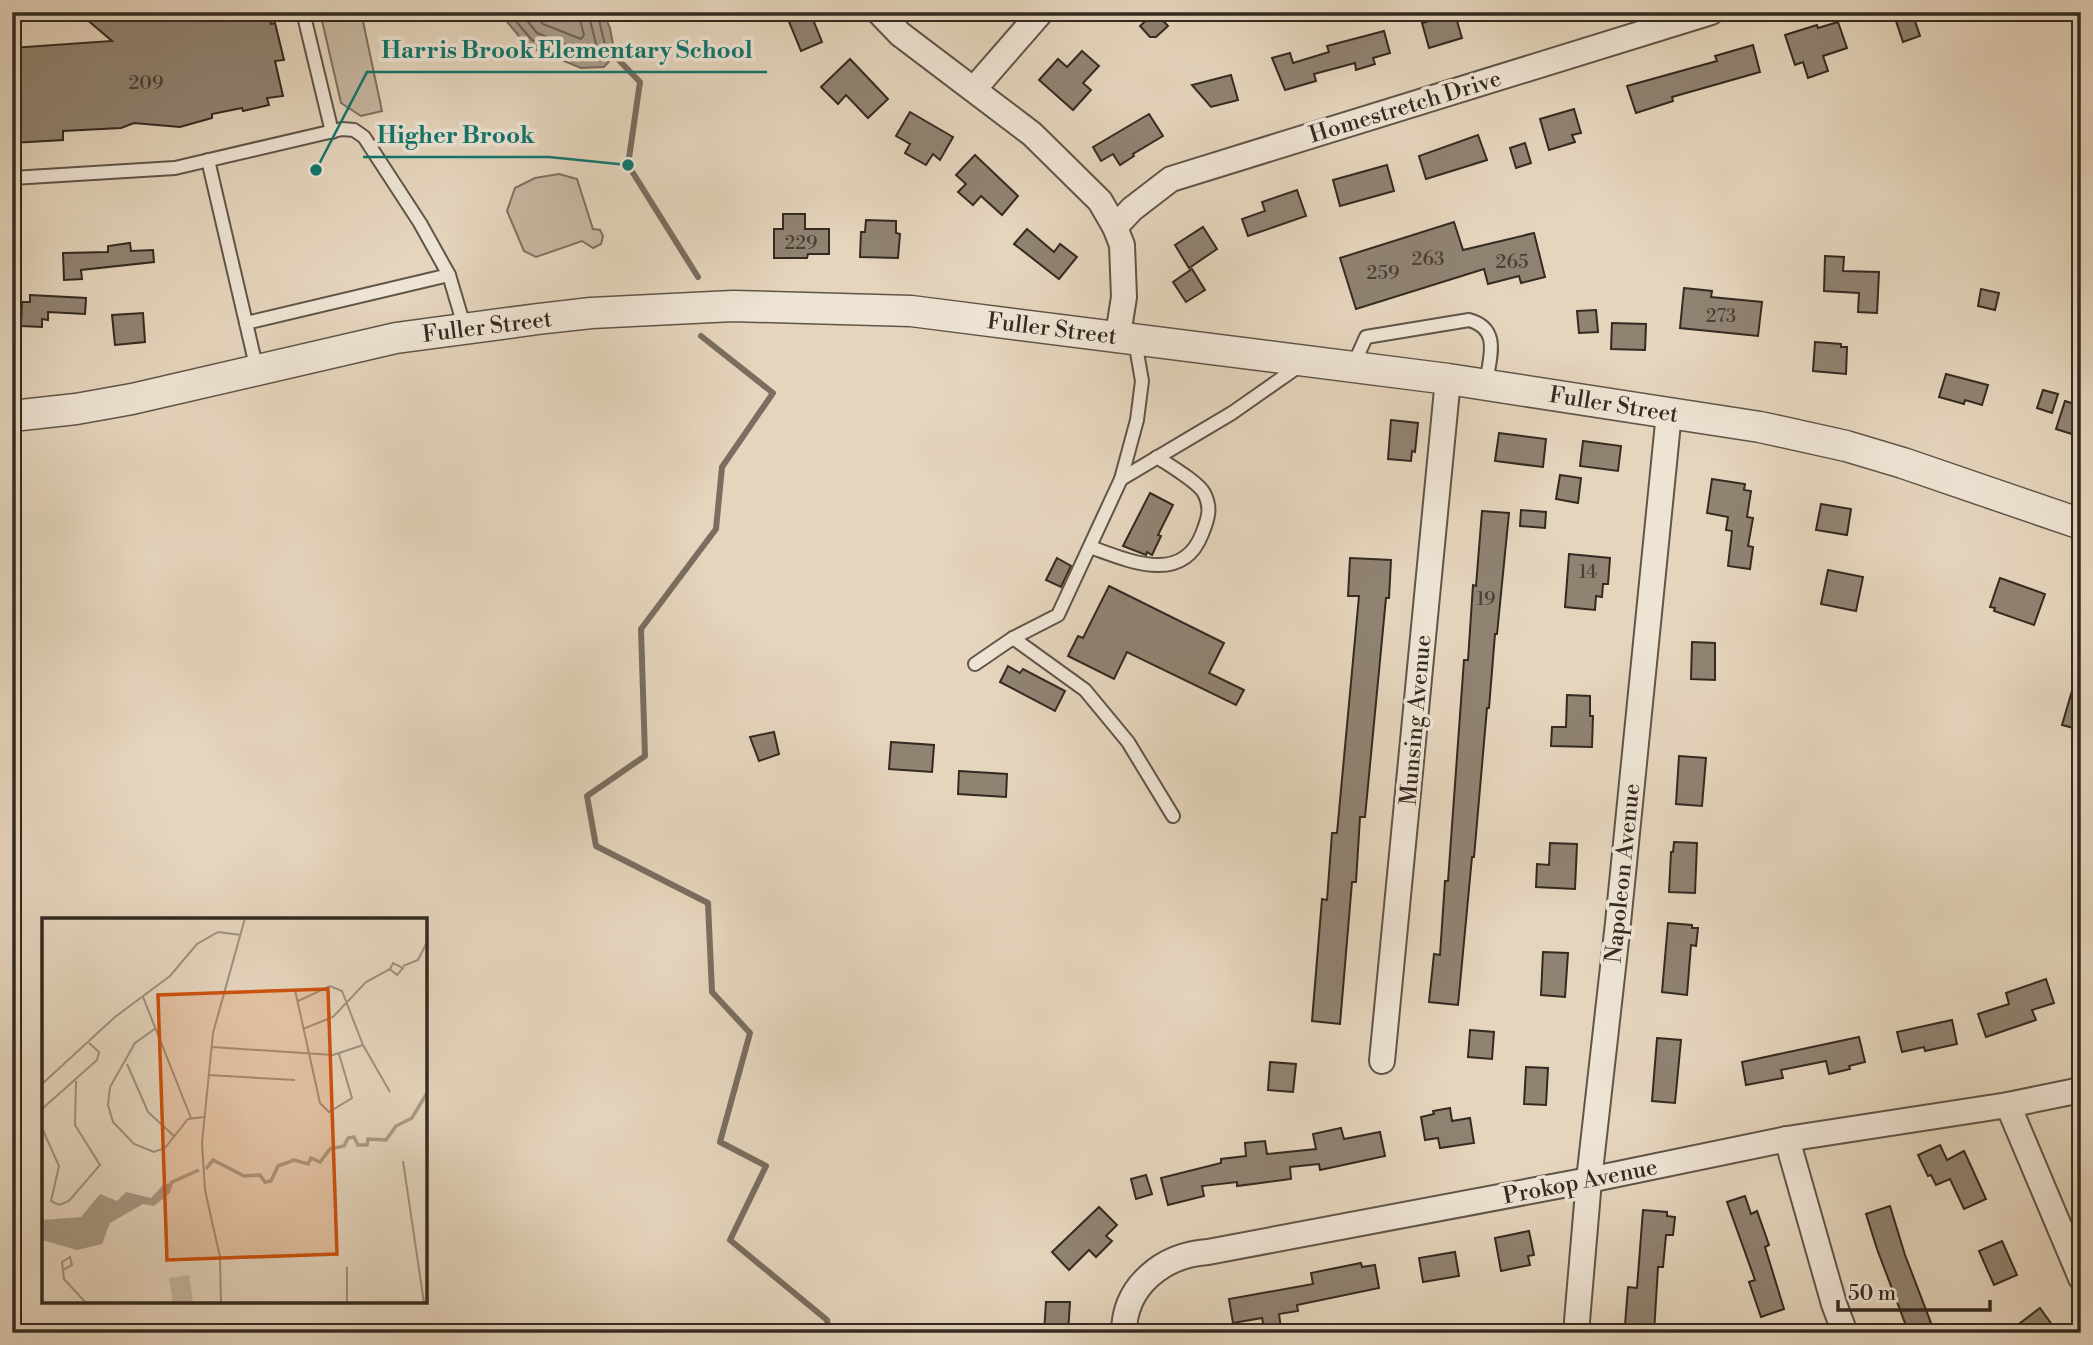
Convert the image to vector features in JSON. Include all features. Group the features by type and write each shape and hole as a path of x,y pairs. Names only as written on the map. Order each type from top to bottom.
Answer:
{"street":[{"path":"879,12 900,34 1032,134 1100,201 1122,245 1126,336"},
{"path":"974,89 1041,12"},
{"name":"Homestretch Drive","path":"1115,227 1132,209 1171,179 1711,12"},
{"name":"Fuller Street","path":"12,416 95,406 384,341 591,313 762,306 911,311 1126,336 1486,384 1760,426 1863,451 2081,524"},
{"name":"Munsing Avenue","path":"1382,1061 1448,379"},
{"name":"Napoleon Avenue","path":"1576,1333 1589,1180 1618,923 1669,413"},
{"name":"Prokop Avenue","path":"1124,1333 1128,1306 1140,1285 1157,1269 1182,1256 1589,1180 1787,1139 2081,1090"},
{"path":"2008,1104 2081,1278"},
{"path":"1787,1139 1834,1304 1845,1333"}],"lane":[{"path":"303,12 332,132"},
{"path":"12,178 175,168 348,129 364,137 420,223 449,275 465,330"},
{"path":"208,160 257,370"},
{"path":"246,323 449,275"},
{"path":"1352,366 1366,337 1469,320 1484,326 1490,334 1486,384"},
{"path":"975,664 1013,638 1058,615 1090,547 1121,478 1137,420 1142,381 1126,336"},
{"path":"1121,478 1232,413 1308,360"},
{"path":"1090,547 1136,564 1158,566 1179,562 1198,545 1210,513 1203,491 1157,457"},
{"path":"1013,638 1085,690 1128,742 1173,816"}],"shaded area":[{"path":"320,12 361,12 382,111 361,116 341,103"},
{"path":"559,174 577,179 593,229 600,230 603,236 601,244 593,248 582,241 536,257 524,251 507,211 515,188 535,178"}],"water":[{"path":"499,12 603,12 610,28 615,55 604,67 581,68 527,46"}],"building":[{"path":"78,12 269,12 271,24 275,23 284,60 275,61 283,96 267,98 269,105 212,114 212,118 180,127 134,123 121,128 63,131 63,140 12,143 12,48 112,41"},
{"path":"785,12 810,12 822,42 801,51"},
{"path":"1155,12 1168,26 1156,37 1150,37 1140,26"},
{"path":"1893,12 1912,12 1920,36 1903,42"},
{"path":"1455,14 1462,38 1429,48 1422,23"},
{"path":"1838,22 1847,48 1823,56 1828,71 1808,78 1803,62 1795,65 1785,35"},
{"path":"1384,31 1390,53 1373,58 1375,64 1356,70 1355,63 1314,74 1316,81 1285,90 1272,58 1290,53 1293,63 1329,52 1327,46"},
{"path":"1753,45 1760,72 1672,97 1673,101 1636,113 1627,86 1717,61 1715,56"},
{"path":"1082,51 1099,66 1083,83 1091,90 1073,110 1039,80 1058,59 1067,67"},
{"path":"850,59 888,99 868,118 846,95 838,104 821,87"},
{"path":"1231,75 1238,100 1211,107 1192,85"},
{"path":"1574,109 1581,133 1572,135 1575,142 1549,150 1540,119"},
{"path":"910,112 953,137 940,160 933,154 926,165 905,153 910,144 896,136"},
{"path":"1149,114 1163,136 1120,165 1113,154 1101,161 1093,147"},
{"path":"1478,135 1487,160 1426,179 1419,156"},
{"path":"1525,143 1531,163 1516,168 1510,148"},
{"path":"975,155 1018,196 1002,215 981,196 973,205 958,192 966,184 956,175"},
{"path":"1387,165 1394,191 1340,206 1333,180"},
{"path":"1297,190 1306,216 1248,236 1242,219 1265,211 1262,202"},
{"path":"783,214 805,214 805,229 829,229 829,254 808,254 807,258 774,258 774,229 783,229"},
{"path":"866,220 896,221 896,233 900,234 898,258 860,257 861,232 865,232"},
{"path":"1454,222 1463,250 1534,233 1545,277 1521,283 1519,276 1488,284 1484,269 1356,309 1340,258"},
{"path":"1203,227 1217,249 1189,268 1175,245"},
{"path":"1027,229 1054,252 1060,244 1077,257 1059,279 1014,244"},
{"path":"130,243 131,251 153,250 154,262 81,270 82,279 64,280 63,253 108,252 108,246"},
{"path":"1825,256 1844,257 1843,271 1879,272 1877,313 1858,312 1859,293 1824,291"},
{"path":"1192,269 1205,290 1186,302 1173,282"},
{"path":"1684,288 1712,291 1711,297 1762,302 1758,336 1680,328"},
{"path":"1981,289 1999,293 1995,310 1978,306"},
{"path":"30,295 86,298 85,314 48,312 48,320 42,319 42,327 21,326 22,302 30,302"},
{"path":"1596,310 1598,332 1579,333 1577,311"},
{"path":"143,313 145,342 115,345 112,315"},
{"path":"1612,323 1646,324 1645,350 1611,349"},
{"path":"1815,342 1847,347 1846,374 1813,371"},
{"path":"1946,374 1988,385 1982,405 1965,400 1964,404 1939,397"},
{"path":"2043,390 2058,394 2052,413 2037,408"},
{"path":"2065,401 2081,406 2081,437 2056,429"},
{"path":"1391,420 1418,423 1415,452 1412,451 1411,461 1388,459"},
{"path":"1499,433 1546,439 1543,467 1495,461"},
{"path":"1583,441 1621,446 1618,471 1580,466"},
{"path":"1560,475 1581,478 1578,503 1556,499"},
{"path":"1712,479 1745,484 1744,490 1751,491 1747,517 1753,518 1748,546 1753,547 1750,569 1728,566 1732,531 1726,530 1728,517 1707,513"},
{"path":"1150,493 1173,505 1158,535 1161,536 1152,555 1147,552 1146,555 1123,546"},
{"path":"1821,504 1851,509 1847,535 1816,530"},
{"path":"1521,510 1546,512 1545,528 1520,526"},
{"path":"1482,511 1509,513 1458,1005 1429,1002 1434,954 1440,955 1445,881 1448,881 1464,660 1468,660"},
{"path":"1569,554 1610,558 1608,584 1603,584 1602,597 1596,596 1595,610 1565,607"},
{"path":"1057,558 1071,566 1061,587 1046,580"},
{"path":"1350,558 1391,560 1365,817 1360,817 1356,882 1352,882 1340,1024 1312,1021 1322,899 1327,900 1332,833 1337,833 1359,596 1348,596"},
{"path":"1828,570 1863,577 1856,611 1821,604"},
{"path":"2000,578 2045,594 2034,625 1994,611 1995,608 1990,607"},
{"path":"1109,586 1224,643 1209,673 1244,690 1236,705 1127,652 1114,679 1068,656 1078,636 1083,638"},
{"path":"1692,642 1715,643 1715,680 1691,679"},
{"path":"1008,666 1020,673 1023,669 1065,691 1055,711 1000,682"},
{"path":"2076,677 2081,677 2081,730 2062,725"},
{"path":"1567,695 1590,696 1590,716 1593,716 1592,747 1551,746 1552,727 1566,727"},
{"path":"774,732 779,754 759,761 750,737"},
{"path":"891,742 934,745 932,772 889,769"},
{"path":"1679,756 1706,758 1702,806 1676,804"},
{"path":"959,771 1007,774 1006,797 958,794"},
{"path":"1674,842 1697,843 1695,893 1669,892"},
{"path":"1550,843 1577,844 1575,889 1536,887 1537,864 1549,865"},
{"path":"1668,923 1698,928 1696,946 1691,945 1687,995 1662,992"},
{"path":"1543,952 1568,953 1565,997 1541,995"},
{"path":"2046,979 2054,1003 2032,1010 2036,1020 1986,1037 1978,1014 2009,1004 2006,993"},
{"path":"1952,1020 1957,1044 1925,1051 1924,1047 1902,1052 1897,1032"},
{"path":"1470,1030 1494,1032 1492,1059 1468,1057"},
{"path":"1859,1037 1865,1062 1849,1066 1850,1069 1829,1074 1826,1061 1781,1070 1783,1078 1746,1085 1742,1062"},
{"path":"1657,1038 1681,1040 1675,1103 1652,1101"},
{"path":"1270,1062 1296,1064 1293,1092 1268,1090"},
{"path":"1526,1067 1548,1068 1546,1105 1524,1104"},
{"path":"1450,1108 1452,1121 1470,1118 1474,1143 1440,1148 1438,1138 1425,1140 1421,1117 1434,1114 1433,1111"},
{"path":"1341,1128 1344,1139 1380,1132 1385,1156 1320,1170 1319,1164 1290,1167 1291,1179 1237,1186 1237,1182 1202,1186 1204,1196 1168,1205 1161,1178 1221,1163 1221,1159 1246,1156 1245,1143 1265,1141 1267,1154 1316,1149 1313,1134"},
{"path":"1940,1145 1947,1160 1964,1151 1986,1199 1964,1209 1950,1179 1936,1185 1931,1175 1928,1176 1918,1155"},
{"path":"1146,1175 1152,1194 1136,1199 1131,1179"},
{"path":"1745,1196 1751,1214 1757,1211 1769,1245 1765,1247 1784,1309 1761,1317 1749,1282 1755,1280 1727,1202"},
{"path":"1890,1206 1931,1323 1908,1331 1866,1214"},
{"path":"1099,1207 1117,1225 1106,1236 1112,1241 1096,1257 1089,1250 1069,1270 1052,1252"},
{"path":"1643,1210 1667,1212 1667,1216 1675,1217 1673,1235 1666,1235 1663,1267 1658,1267 1654,1333 1630,1333 1630,1325 1625,1325 1628,1287 1637,1288"},
{"path":"1529,1231 1534,1255 1528,1256 1530,1265 1501,1271 1495,1238"},
{"path":"2002,1241 2017,1275 1994,1285 1979,1251"},
{"path":"1455,1252 1459,1276 1423,1282 1419,1258"},
{"path":"1361,1263 1362,1267 1375,1265 1379,1288 1297,1305 1298,1311 1279,1314 1281,1329 1265,1332 1262,1318 1233,1323 1229,1299 1313,1284 1311,1273"},
{"path":"1046,1302 1070,1302 1068,1333 1044,1333"},
{"path":"2040,1308 2058,1333 2007,1333"}],"waterway":[{"path":"609,50 640,82 628,165 698,277"},
{"path":"701,336 773,393 722,467 716,529 641,629 645,756 587,796 596,846 708,903 712,992 750,1033 720,1142 766,1166 730,1240 827,1320 829,1333"}],"place":[{"name":"Higher Brook","path":"628,165"},
{"name":"Harris Brook Elementary School","path":"316,170"}]}
